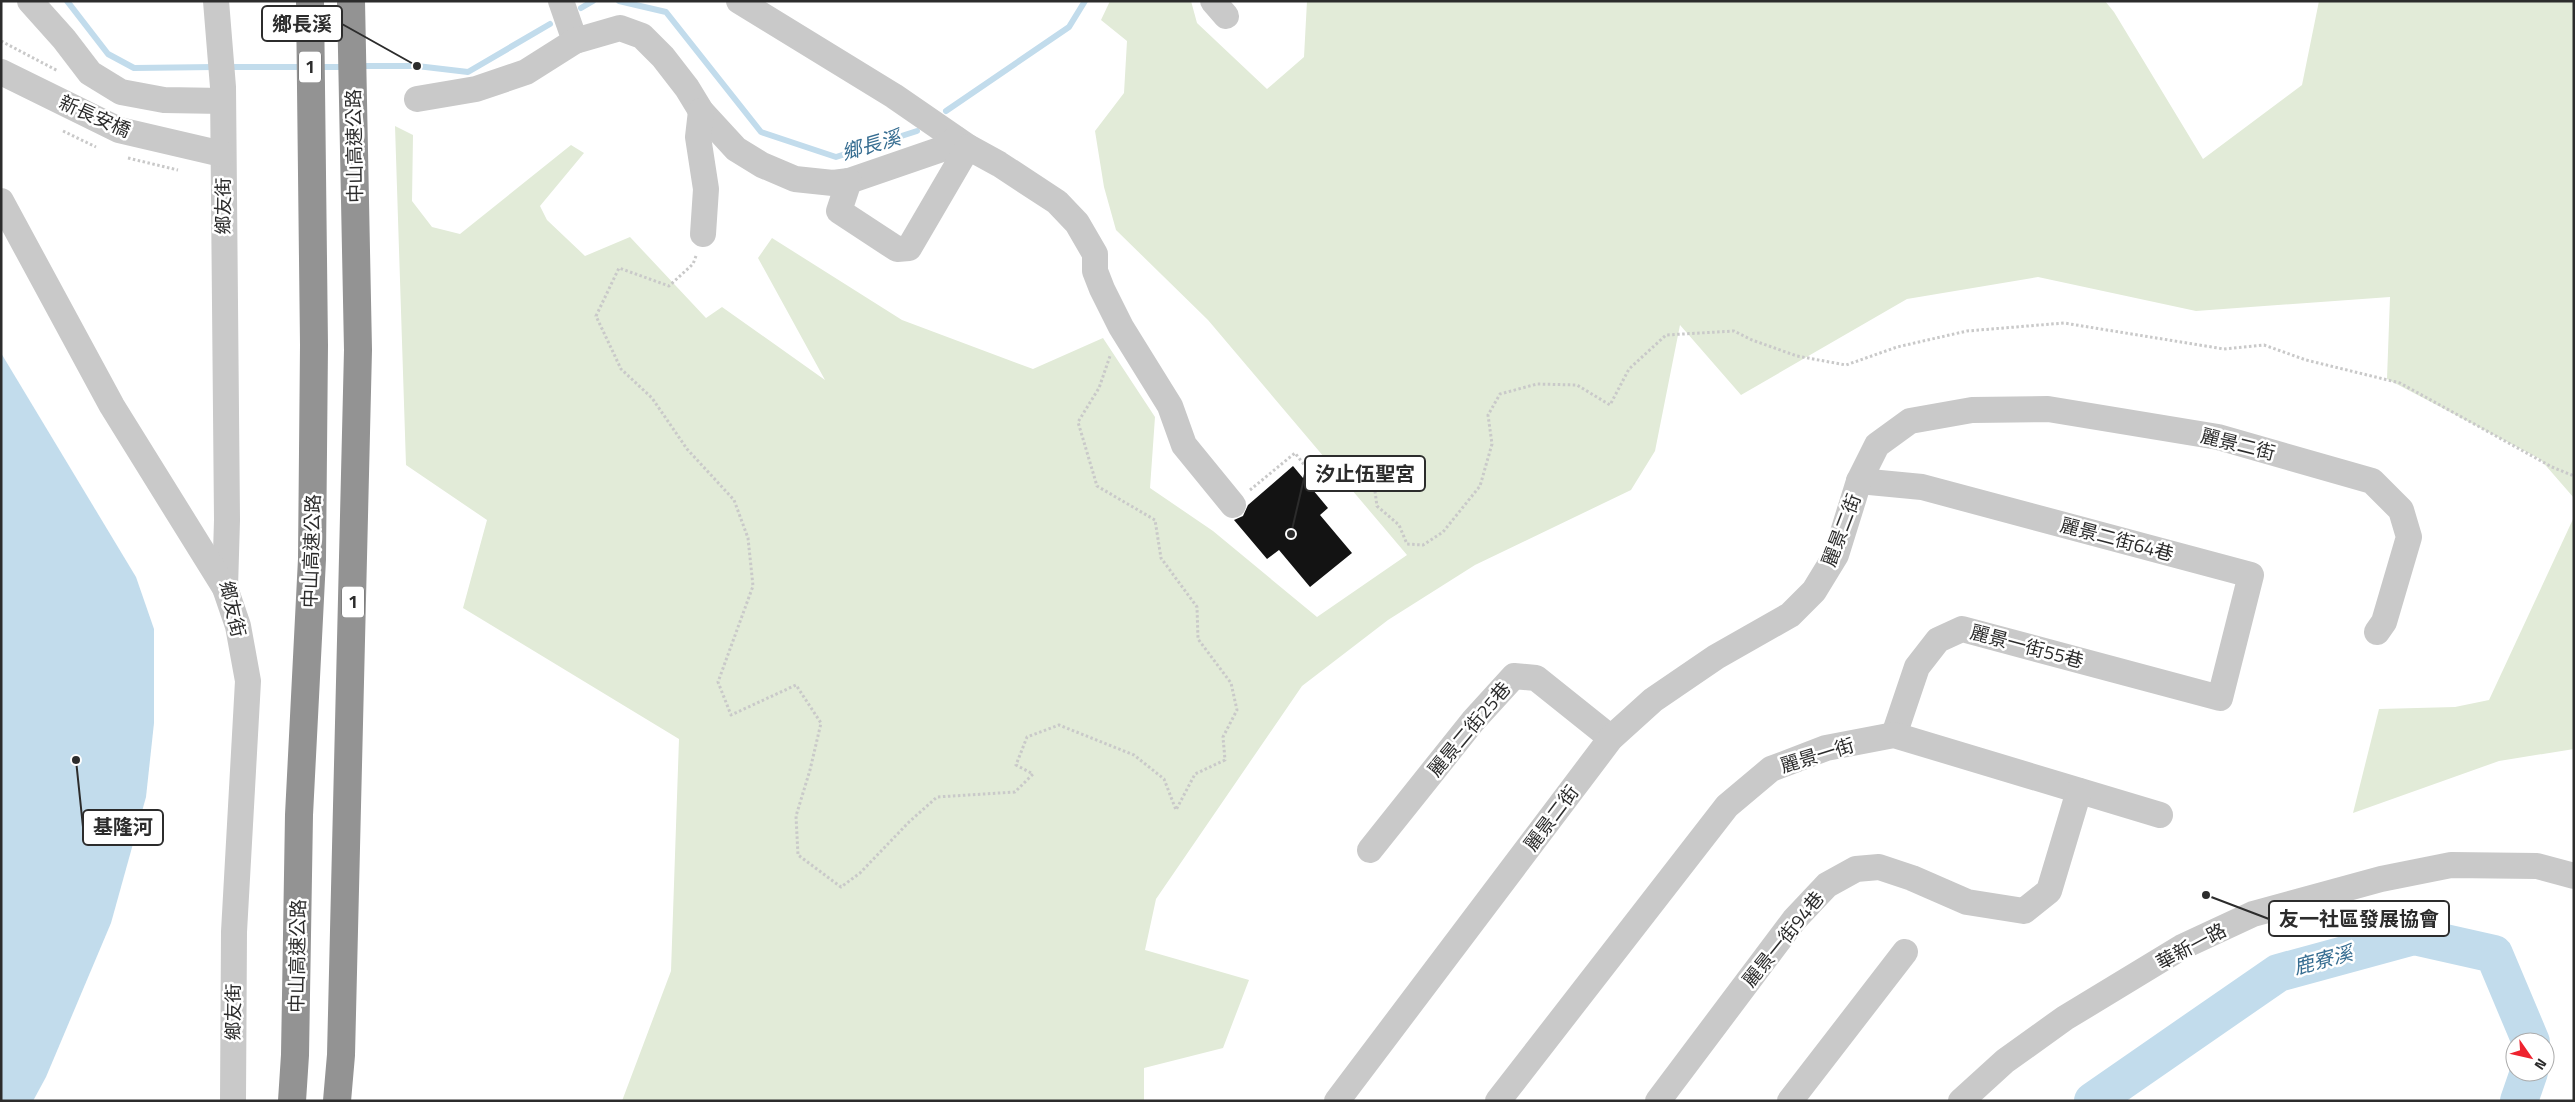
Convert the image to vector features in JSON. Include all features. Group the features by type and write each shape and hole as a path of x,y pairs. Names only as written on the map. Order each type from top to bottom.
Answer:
{"highway":[{"name":"中山高速公路","path":"292,1101 295,1046 299,815 312,559 314,345 310,1"},
{"name":"中山高速公路","path":"337,1101 341,1055 355,548 358,350 351,1"}],"street":[{"path":"30,1 64,39 90,74 121,92 164,100 223,94"},
{"name":"鄉友街","path":"216,1 223,94 222,154 227,520 225,588 238,626 248,681 234,932 233,1101"},
{"path":"561,1 575,41"},
{"path":"739,1 894,96 962,143 999,164 1057,202 1077,223 1095,254 1095,270 1121,327 1170,406 1184,445 1232,505"},
{"path":"417,98 476,89 526,72 575,41 620,28 642,36 663,57 701,111 736,150 762,165 795,179 833,183 849,181 962,143"},
{"name":"新長安橋","path":"1,72 119,130 222,154"},
{"path":"701,111 698,137 706,189 703,234"},
{"path":"849,181 839,211 897,249 910,248 962,143"},
{"path":"1,201 112,406 225,588"},
{"name":"麗景二街","path":"1337,1101 1611,738 1653,700 1716,657 1790,615 1814,591 1836,555 1859,481 1877,445 1910,421 1972,410 2048,409 2218,437 2372,481 2401,510 2409,537 2384,622 2377,632"},
{"name":"麗景二街64巷","path":"1859,481 1922,487 2251,575 2220,698"},
{"name":"麗景一街55巷","path":"1894,735 1917,667 1938,640 1962,628 2220,698"},
{"name":"麗景二街25巷","path":"1370,850 1473,721 1514,676 1536,678 1611,738"},
{"name":"麗景一街","path":"1498,1101 1727,806 1771,769 1826,748 1894,735 2160,815"},
{"name":"麗景一街94巷","path":"1658,1101 1794,920 1827,885 1856,868 1879,868 1912,878 1967,902 2024,910 2049,891 2080,791"},
{"name":"華新一路","path":"1961,1101 2005,1061 2065,1018 2182,948 2254,914 2371,882 2451,865 2537,866 2574,876"},
{"path":"1790,1101 1905,952"}],"path":[{"path":"703,234 693,264 669,286 619,268 596,316 621,369 652,398 687,448 734,500 748,538 753,586 718,682 731,715 796,685 820,723 810,770 796,816 798,855 841,887 860,873 909,822 937,797 1015,792 1033,774 1016,765 1027,737 1058,725 1134,755 1164,779 1176,810 1195,774 1225,760 1223,737 1237,710 1231,683 1198,639 1197,607 1161,558 1156,520 1097,486 1078,422 1099,388 1121,327"},
{"path":"1232,505 1295,453 1320,485 1345,483 1374,484 1377,506 1399,526 1408,544 1423,545 1443,532 1480,486 1492,444 1488,415 1500,394 1537,384 1577,385 1610,405 1629,370 1666,335 1734,331 1752,340 1797,356 1846,365 1897,346 1967,331 2064,322 2224,349 2264,345 2306,360 2400,383 2552,467 2574,476"}],"green space":[{"path":"1110,1 1191,1 1197,23 1267,89 1304,57 1307,1 2105,1 2114,12 2203,159 2302,85 2319,1 2574,1 2574,498 2540,459 2387,379 2390,297 2196,311 2038,277 1907,299 1741,395 1680,325 1655,451 1631,490 1475,565 1388,620 1302,686 1156,899 1145,950 1249,980 1223,1048 1144,1068 1144,1101 622,1101 671,971 679,739 463,608 487,520 406,465 395,126 413,135 412,201 432,227 460,234 571,145 584,153 540,206 547,220 585,256 630,237 706,318 722,307 825,380 758,258 772,238 902,320 1033,369 1103,338 1155,417 1150,488 1213,531 1317,617 1407,555 1208,320 1116,230 1104,187 1095,131 1124,93 1127,41 1101,20"},
{"path":"2574,517 2574,749 2499,761 2353,813 2379,709 2455,707 2489,700"}],"water":[{"path":"1,353 136,577 154,629 154,723 146,797 111,923 46,1077 33,1101 1,1101"}],"building":[{"path":"1293,466 1328,508 1320,515 1352,553 1310,587 1279,550 1267,559 1234,520 1243,516 1248,505"}],"waterway":[{"name":"鄉長溪","path":"67,1 108,54 134,68 215,67"},
{"name":"鄉長溪","path":"581,8 593,1"},
{"name":"鄉長溪","path":"619,1 666,12 761,132 836,157 917,131"},
{"name":"鄉長溪","path":"946,111 1069,27 1085,1"},
{"name":"鄉長溪","path":"357,66 417,66 468,72 550,24"},
{"name":"鄉長溪","path":"227,67 305,67"},
{"name":"鄉長溪","path":"317,67 345,67"},
{"name":"鹿寮溪","path":"2093,1101 2278,973 2414,936 2494,954 2527,1032"},
{"name":"鹿寮溪","path":"2519,1101 2526,1082"}],"place":[{"name":"鄉長溪","path":"417,66"},
{"name":"汐止伍聖宮","path":"1291,534"},
{"name":"基隆河","path":"76,760"},
{"name":"友一社區發展協會","path":"2206,895"}]}
